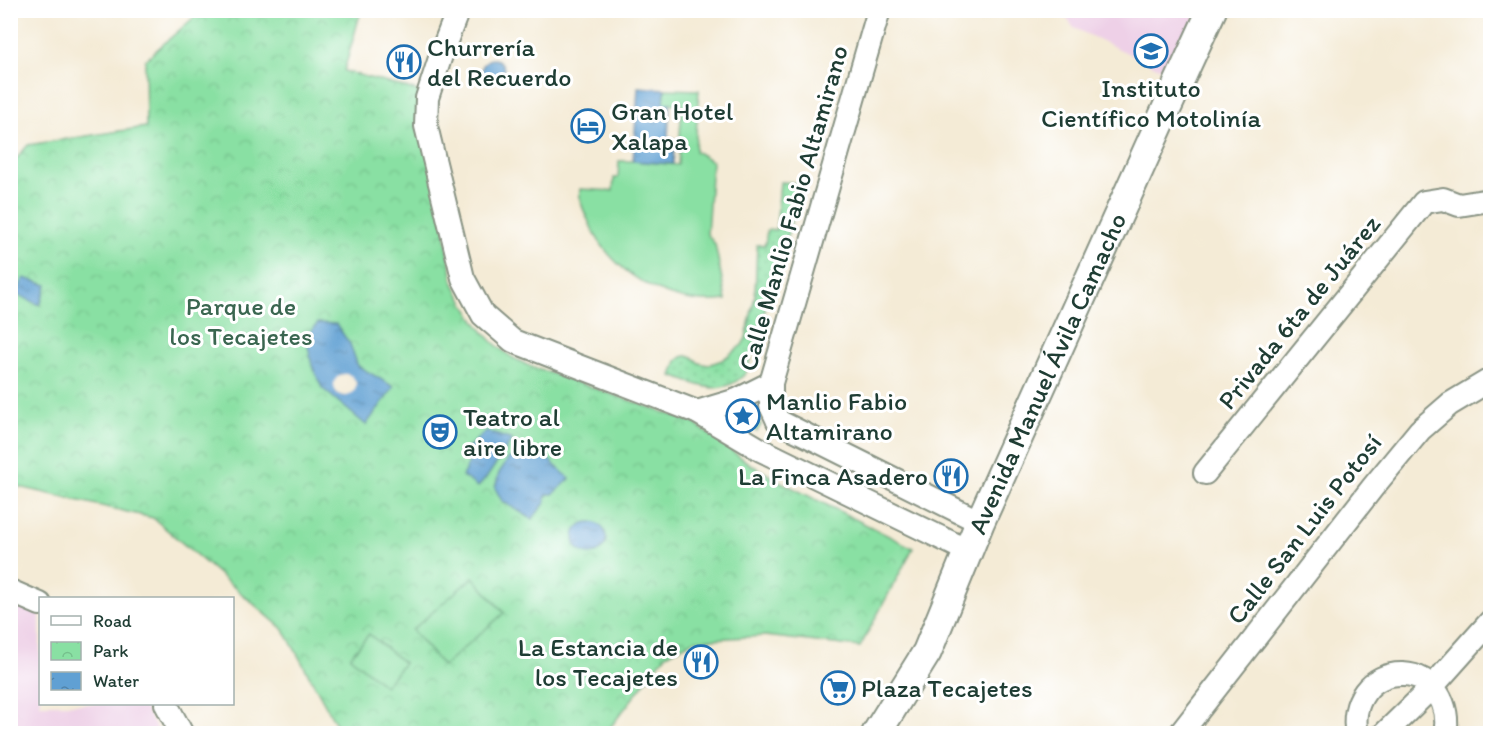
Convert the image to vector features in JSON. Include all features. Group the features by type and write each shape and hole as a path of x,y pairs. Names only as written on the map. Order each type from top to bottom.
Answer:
{"main road":[{"name":"Avenida Manuel Ávila Camacho","path":"876,734 927,652 980,522 1211,12"}],"street":[{"path":"458,10 427,98 426,126 463,278 483,315 513,341 697,412 761,450 968,551"},
{"name":"Calle Manlio Fabio Altamirano","path":"778,421 771,406 771,382 879,10"},
{"name":"Privada 6ta de Juárez","path":"1205,473 1424,202 1443,199 1459,204 1491,200"},
{"name":"Calle San Luis Potosí","path":"1180,734 1350,515 1420,430 1450,404 1491,380"},
{"path":"697,412 737,400 771,382"},
{"path":"761,450 768,428 778,421 980,522"},
{"path":"10,591 39,604"},
{"path":"1384,734 1432,687 1491,622"},
{"path":"1357,734 1354,723 1356,707 1363,693 1375,682 1389,676 1404,674 1419,678 1432,687 1441,698 1446,710 1445,734"},
{"path":"167,705 182,734"}],"shaded area":[{"name":"Instituto Científico Motolinía","path":"1061,11 1198,11 1170,73 1074,28"},
{"path":"10,596 39,609 39,705 143,705 159,733 11,733"}],"green space":[{"name":"Parque de los Tecajetes","path":"212,10 361,11 344,71 422,92 453,281 475,320 489,338 506,353 527,365 692,422 750,464 781,482 913,548 860,647 765,636 694,640 665,656 606,733 341,733 284,630 153,518 11,485 11,165 28,145 146,127 145,60 198,14"},
{"path":"665,89 699,90 695,151 712,161 707,234 715,244 726,300 705,301 683,298 644,283 626,271 611,256 598,239 582,205 580,189 613,191 614,178 618,178 619,161 678,165 682,104 664,103"},
{"path":"780,182 803,183 746,373 737,381 719,388 701,386 672,376 677,361 682,357 691,356 699,363 708,365 722,360 742,345 746,338 755,296 757,245 765,245 767,230 776,230"},
{"path":"747,400 761,425 757,431 725,416"},
{"path":"473,577 504,613 443,666 412,630"},
{"path":"369,634 404,663 385,686 350,657"}],"water":[{"path":"493,59 501,62 504,70 501,78 493,81 485,78 482,70 485,62"},
{"path":"638,87 665,89 664,103 670,103 668,138 675,139 673,164 633,161"},
{"path":"24,278 47,285 40,305 16,294"},
{"path":"318,323 336,324 350,344 358,366 394,387 366,425 322,388 312,365 306,337"},
{"path":"486,431 512,440 478,487 462,476 469,463 463,452"},
{"path":"525,455 548,459 570,479 553,494 548,494 545,498 546,502 532,519 502,501 495,488 499,473 509,458"},
{"path":"590,522 601,527 606,538 601,549 590,554 579,549 574,538 579,527"}],"pier":[{"path":"345,374 353,377 356,385 353,393 345,396 337,393 334,385 337,377"}],"place":[{"name":"Instituto Científico Motolinía","path":"1151,51"},
{"name":"Churrería del Recuerdo","path":"404,62"},
{"name":"Gran Hotel Xalapa","path":"588,126"},
{"name":"Manlio Fabio Altamirano","path":"743,416"},
{"name":"Teatro al aire libre","path":"440,432"},
{"name":"La Finca Asadero","path":"951,476"},
{"name":"La Estancia de los Tecajetes","path":"701,662"},
{"name":"Plaza Tecajetes","path":"838,688"}]}
